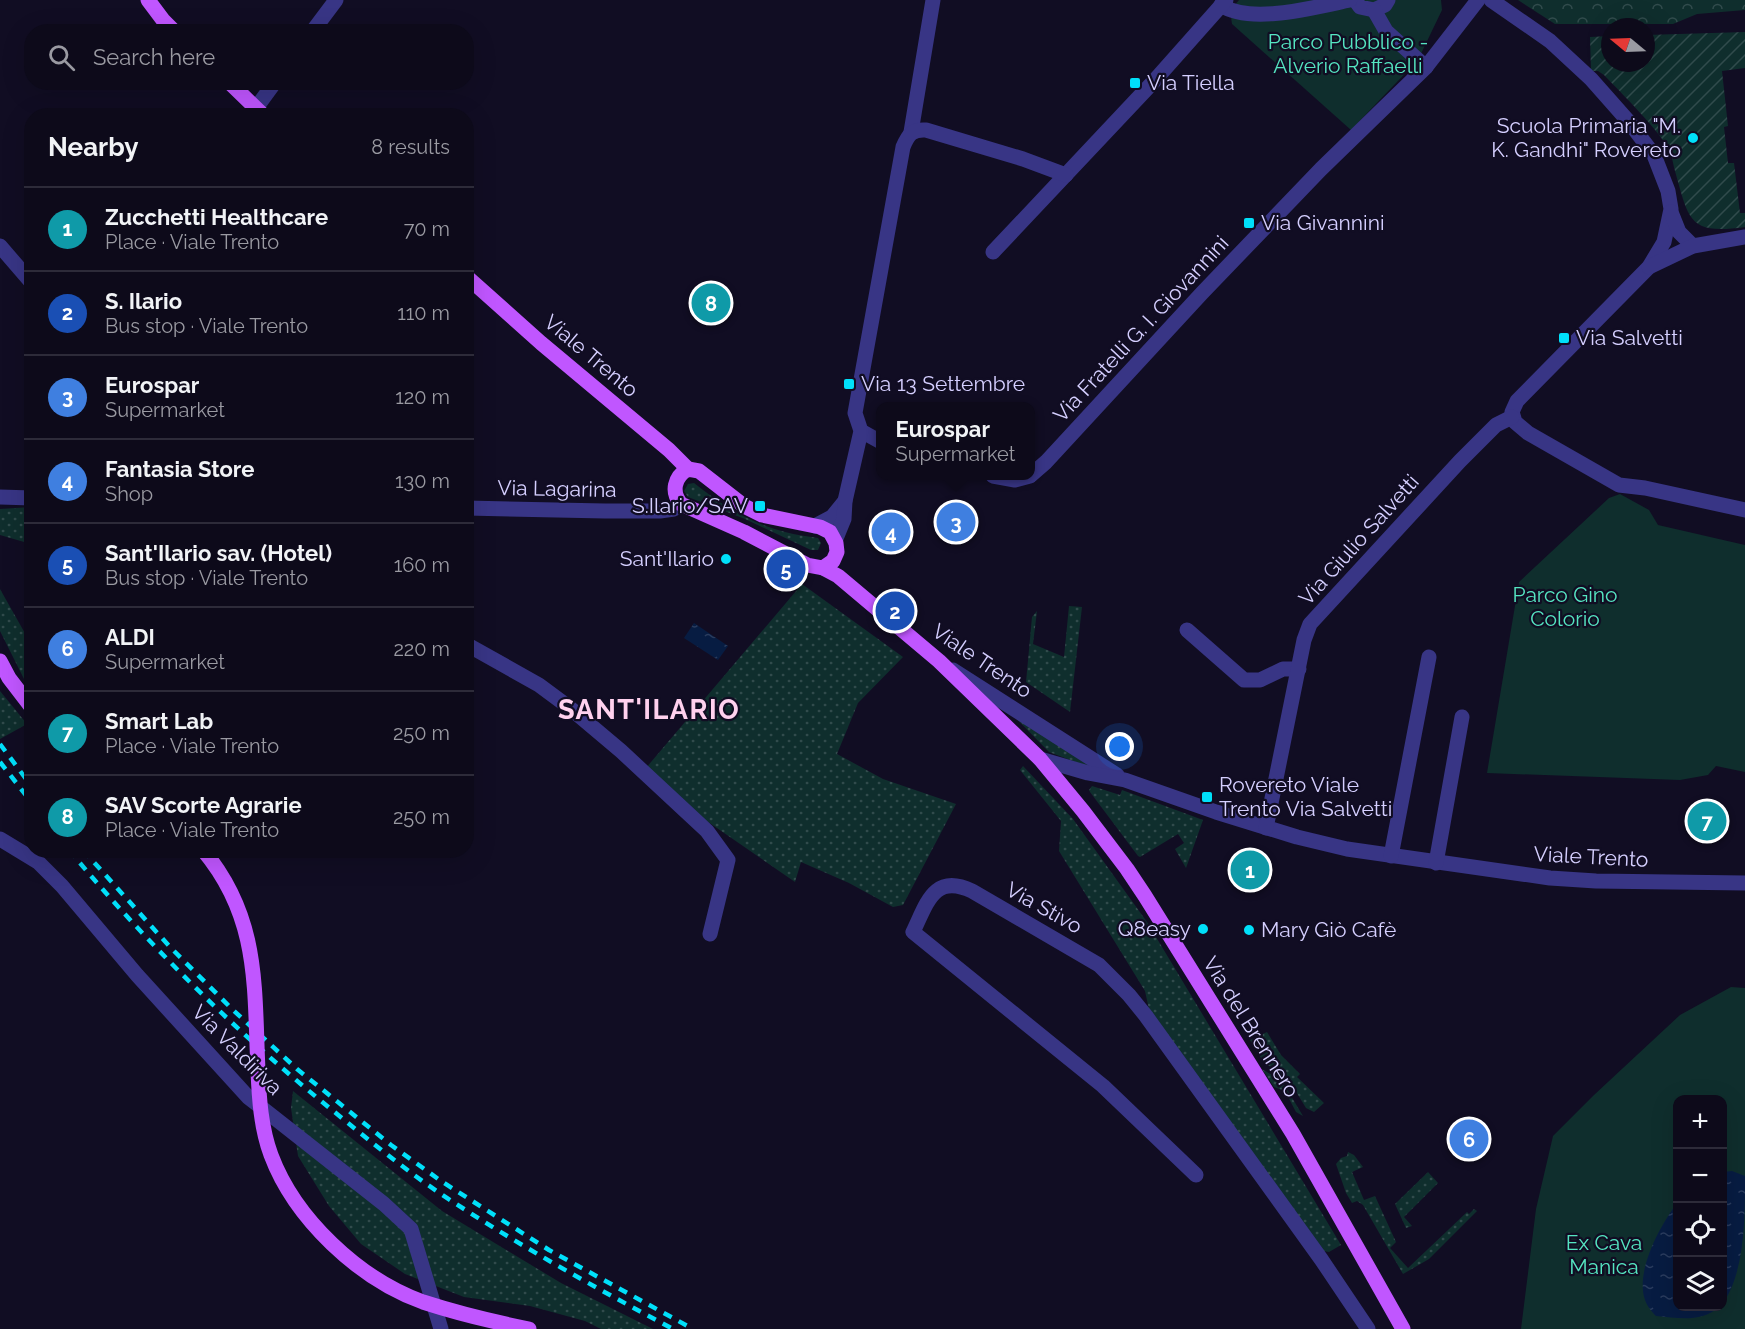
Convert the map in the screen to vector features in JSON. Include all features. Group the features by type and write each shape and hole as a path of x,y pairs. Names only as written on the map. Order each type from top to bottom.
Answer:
{"main road":[{"path":"148,0 167,24"},
{"path":"237,90 256,108"},
{"name":"Viale Trento","path":"474,283 541,344 669,450 688,469 699,471 753,511 773,518 816,526 830,532 835,541"},
{"path":"681,504 675,497 674,490 681,473 688,469"},
{"name":"Viale Trento","path":"681,504 744,532 807,565 823,568 838,576 939,662"},
{"path":"823,568 833,561 837,552 835,541"},
{"path":"0,661 9,678 24,698"},
{"name":"Via del Brennero","path":"939,662 1040,759 1108,844 1145,897 1293,1134 1403,1329"},
{"path":"208,858 239,908 249,940 254,967 258,1070 264,1132 283,1181 300,1207 319,1231 364,1272 422,1301 529,1329"}],"street":[{"path":"318,24 336,0"},
{"path":"835,541 844,519 845,501 861,430 855,413 903,147 911,132 933,0"},
{"path":"993,252 1224,3 1230,11 1252,16 1350,0"},
{"path":"1355,0 1360,7 1374,10 1385,5 1388,0"},
{"name":"Via Fratelli G. I. Giovannini","path":"1035,471 1046,462 1202,293 1321,169 1426,67 1478,0"},
{"path":"1491,0 1550,41 1591,79 1629,122 1654,155 1668,191 1679,232 1694,246"},
{"path":"1374,10 1386,31 1426,67"},
{"path":"262,108 271,90"},
{"path":"911,132 926,130 1023,159 1066,175"},
{"name":"Via Giulio Salvetti","path":"1266,828 1304,640 1310,624 1460,460 1496,425 1512,417 1517,401 1649,267 1665,242 1671,209"},
{"path":"1649,267 1694,246 1745,237"},
{"path":"0,246 24,274"},
{"path":"1512,417 1519,427 1619,485 1645,488 1745,510"},
{"path":"861,430 876,439"},
{"path":"0,497 24,498"},
{"path":"816,526 832,517 845,501"},
{"name":"Via Lagarina","path":"474,508 605,512 660,511 674,509 681,504"},
{"path":"1187,630 1244,680 1260,680 1283,669 1299,669"},
{"path":"474,648 540,685 570,708 621,751 707,831 728,860 710,934"},
{"path":"1391,856 1429,657"},
{"name":"Viale Trento","path":"939,662 1125,780"},
{"path":"1436,863 1462,717"},
{"name":"Viale Trento","path":"1040,759 1088,773 1125,780 1266,828 1329,845 1391,856 1550,878 1596,881 1745,883"},
{"name":"Via Valdiriva","path":"0,839 24,853"},
{"name":"Via Valdiriva","path":"32,858 62,886 137,975 248,1097 384,1204 411,1229 441,1329"},
{"name":"Via Stivo","path":"1196,1174 1102,1086 913,932 935,891 944,885 952,885 972,891 1074,949 1110,975 1146,1016 1322,1259 1368,1329"}],"green space":[{"name":"Parco Pubblico - Alverio Raffaelli","path":"1239,0 1441,0 1442,10 1418,60 1351,130 1232,24 1230,11"},
{"path":"1518,0 1745,0 1745,10 1697,14 1673,24 1655,24 1655,18 1601,18 1601,24 1555,24"},
{"name":"Scuola Primaria \"M. K. Gandhi\" Rovereto","path":"1745,32 1745,68 1722,71 1728,126 1724,127 1728,163 1734,163 1740,213 1745,213 1745,227 1712,229 1701,226 1694,220 1684,202 1670,151 1663,140 1604,75 1598,71 1591,71 1590,37 1601,36 1601,72 1655,72 1655,35"},
{"path":"694,483 726,506 759,523 789,533 818,538 821,543 818,550 811,550 745,519 688,497 684,491 688,484"},
{"name":"Parco Gino Colorio","path":"1620,494 1649,510 1658,525 1745,545 1745,772 1716,766 1708,775 1680,780 1487,773 1519,582 1609,498"},
{"path":"24,507 24,542 0,535 0,509"},
{"path":"802,584 903,657 858,703 837,754 883,779 956,804 903,905 893,907 849,883 801,862 795,882 640,775"},
{"path":"0,589 24,632 24,679 0,631"},
{"path":"1069,606 1082,607 1070,712 1026,682 1032,617 1037,611 1033,644 1064,657"},
{"path":"0,691 24,720 24,726 0,739"},
{"path":"1011,713 1094,769 1049,752"},
{"path":"1023,766 1073,819 1147,922 1341,1245 1329,1252 1323,1251 1150,1014 1145,991 1059,851 1061,821 1020,770"},
{"path":"1092,786 1120,795 1122,790 1203,820 1186,868 1175,849 1184,843 1178,834 1140,857 1138,856 1090,792"},
{"name":"Ex Cava Manica","path":"1731,987 1745,988 1745,1329 1521,1329 1536,1209 1553,1136 1680,1015"},
{"path":"1267,1032 1281,1055 1300,1074 1297,1077 1324,1103 1314,1112 1306,1108 1287,1077 1264,1063 1250,1040"},
{"path":"1262,1069 1282,1081 1303,1116 1296,1112 1285,1091 1274,1087"},
{"path":"293,1091 442,1211 561,1283 653,1329 601,1329 585,1321 530,1306 464,1297 405,1274 361,1244 329,1206 298,1156 291,1108"},
{"path":"1348,1152 1354,1155 1363,1167 1352,1172 1364,1200 1375,1196 1396,1242 1390,1248 1408,1268 1467,1212 1469,1214 1474,1209 1477,1211 1429,1259 1403,1274 1363,1205 1357,1201 1352,1203 1346,1193 1336,1164 1341,1158 1347,1156"},
{"path":"1428,1172 1438,1183 1404,1217 1412,1226 1406,1228 1395,1204"}],"water":[{"path":"694,623 728,646 718,660 684,638"},
{"path":"1727,1172 1745,1176 1744,1226 1740,1260 1727,1296 1727,1203"},
{"path":"1673,1209 1673,1311 1712,1312 1697,1317 1656,1316 1646,1302 1643,1276 1651,1249"}],"railway":[{"path":"0,744 24,776"},
{"path":"0,762 24,793"},
{"path":"76,858 131,921 230,1021 374,1144 438,1192 524,1246 673,1329"},
{"path":"90,858 170,947 232,1009 297,1069 391,1145 441,1181 549,1250 693,1329"}],"place":[{"name":"Via Tiella","path":"1135,83"},
{"name":"Scuola Primaria \"M. K. Gandhi\" Rovereto","path":"1693,138"},
{"name":"Via Givannini","path":"1249,223"},
{"name":"SAV Scorte Agrarie","path":"711,303"},
{"name":"Via Salvetti","path":"1564,338"},
{"name":"Via 13 Settembre","path":"849,384"},
{"name":"S.Ilario/SAV","path":"760,506"},
{"name":"Eurospar","path":"956,522"},
{"name":"Fantasia Store","path":"891,532"},
{"name":"Sant'Ilario","path":"726,559"},
{"name":"Sant'Ilario sav. (Hotel)","path":"786,569"},
{"name":"S. Ilario","path":"895,611"},
{"name":"Rovereto Viale Trento Via Salvetti","path":"1207,797"},
{"name":"Smart Lab","path":"1707,821"},
{"name":"Zucchetti Healthcare","path":"1250,870"},
{"name":"Q8easy","path":"1203,929"},
{"name":"Mary Giò Cafè","path":"1249,930"},
{"name":"ALDI","path":"1469,1139"}],"district":[{"name":"SANT'ILARIO","path":"649,710"}]}
